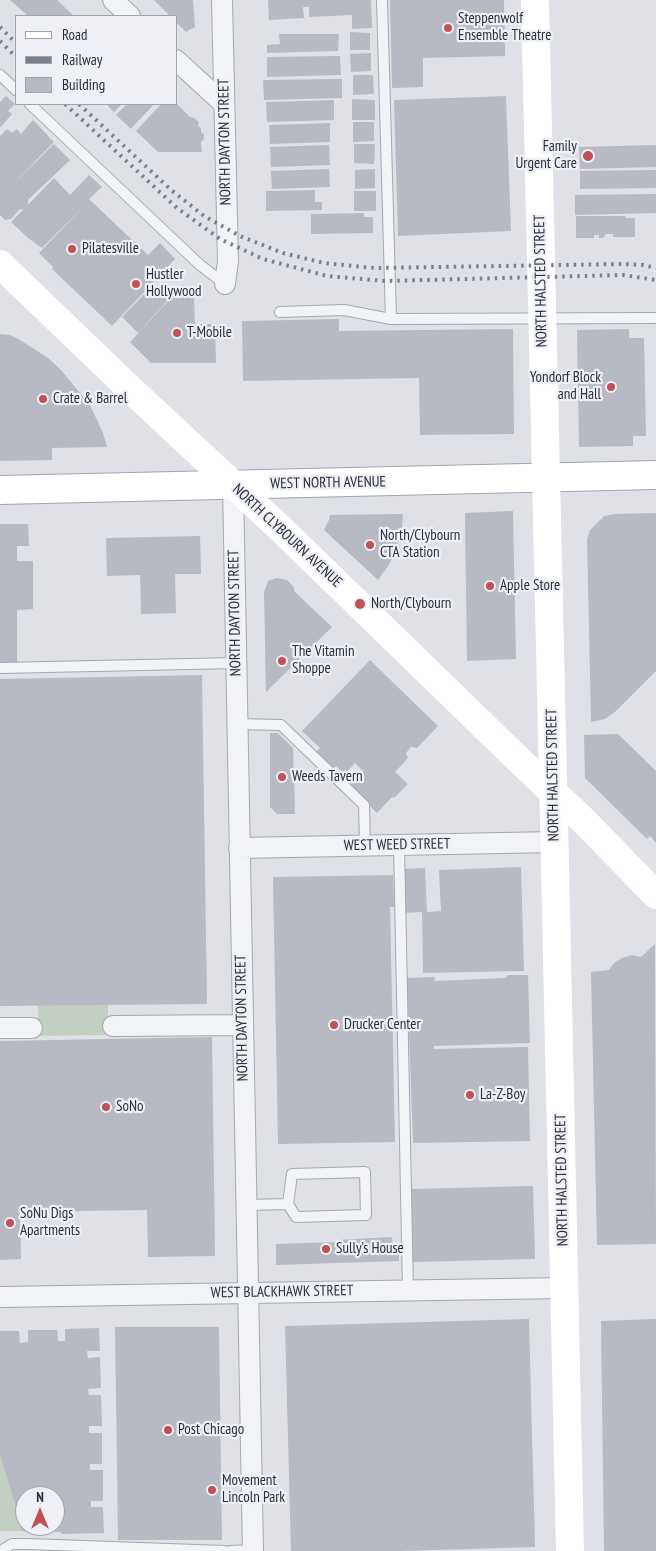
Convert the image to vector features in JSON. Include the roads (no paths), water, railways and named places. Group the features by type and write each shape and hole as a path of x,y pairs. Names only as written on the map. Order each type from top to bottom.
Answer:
{"main road":[{"name":"NORTH HALSTED STREET","path":"535,0 570,1551"},
{"name":"NORTH CLYBOURN AVENUE","path":"0,264 115,375 283,531 583,820 656,895"},
{"name":"WEST NORTH AVENUE","path":"0,490 656,475"}],"street":[{"path":"113,0 129,15"},
{"name":"NORTH DAYTON STREET","path":"222,0 228,261 225,284"},
{"path":"178,62 224,104"},
{"name":"NORTH DAYTON STREET","path":"233,485 253,1551"},
{"name":"WEST WEED STREET","path":"239,848 555,842"},
{"path":"113,1026 242,1024"},
{"path":"0,1028 32,1028"},
{"name":"WEST BLACKHAWK STREET","path":"0,1297 564,1288"}],"lane":[{"path":"382,0 391,319"},
{"path":"0,75 15,89"},
{"path":"31,105 200,265 225,284"},
{"path":"280,312 344,310 391,319 656,318"},
{"path":"0,668 236,663"},
{"path":"237,724 282,725 364,805 365,846"},
{"path":"399,845 408,1291"},
{"path":"365,1172 366,1216 296,1217 288,1204 292,1174 365,1172"},
{"path":"246,1205 288,1204"},
{"path":"1,1551 12,1544 224,1551"},
{"path":"230,1551 253,1551"}],"railway":[{"path":"0,27 15,42"},
{"path":"0,41 15,56"},
{"path":"66,105 177,208 220,239 263,259 327,276 385,281 623,275 656,280"},
{"path":"80,105 170,189 204,216 240,236 283,253 324,263 375,268 623,264 656,268"}],"place":[{"name":"Steppenwolf Ensemble Theatre","path":"448,28"},
{"name":"Family Urgent Care","path":"588,156"},
{"name":"Pilatesville","path":"72,249"},
{"name":"Hustler Hollywood","path":"136,284"},
{"name":"T-Mobile","path":"177,333"},
{"name":"Yondorf Block and Hall","path":"611,387"},
{"name":"Crate & Barrel","path":"43,399"},
{"name":"North/Clybourn CTA Station","path":"370,545"},
{"name":"Apple Store","path":"490,586"},
{"name":"North/Clybourn","path":"360,604"},
{"name":"The Vitamin Shoppe","path":"282,661"},
{"name":"Weeds Tavern","path":"282,777"},
{"name":"Drucker Center","path":"334,1025"},
{"name":"La-Z-Boy","path":"470,1095"},
{"name":"SoNo","path":"106,1107"},
{"name":"SoNu Digs Apartments","path":"10,1223"},
{"name":"Sully’s House","path":"326,1249"},
{"name":"Post Chicago","path":"168,1430"},
{"name":"Movement Lincoln Park","path":"212,1490"}]}
